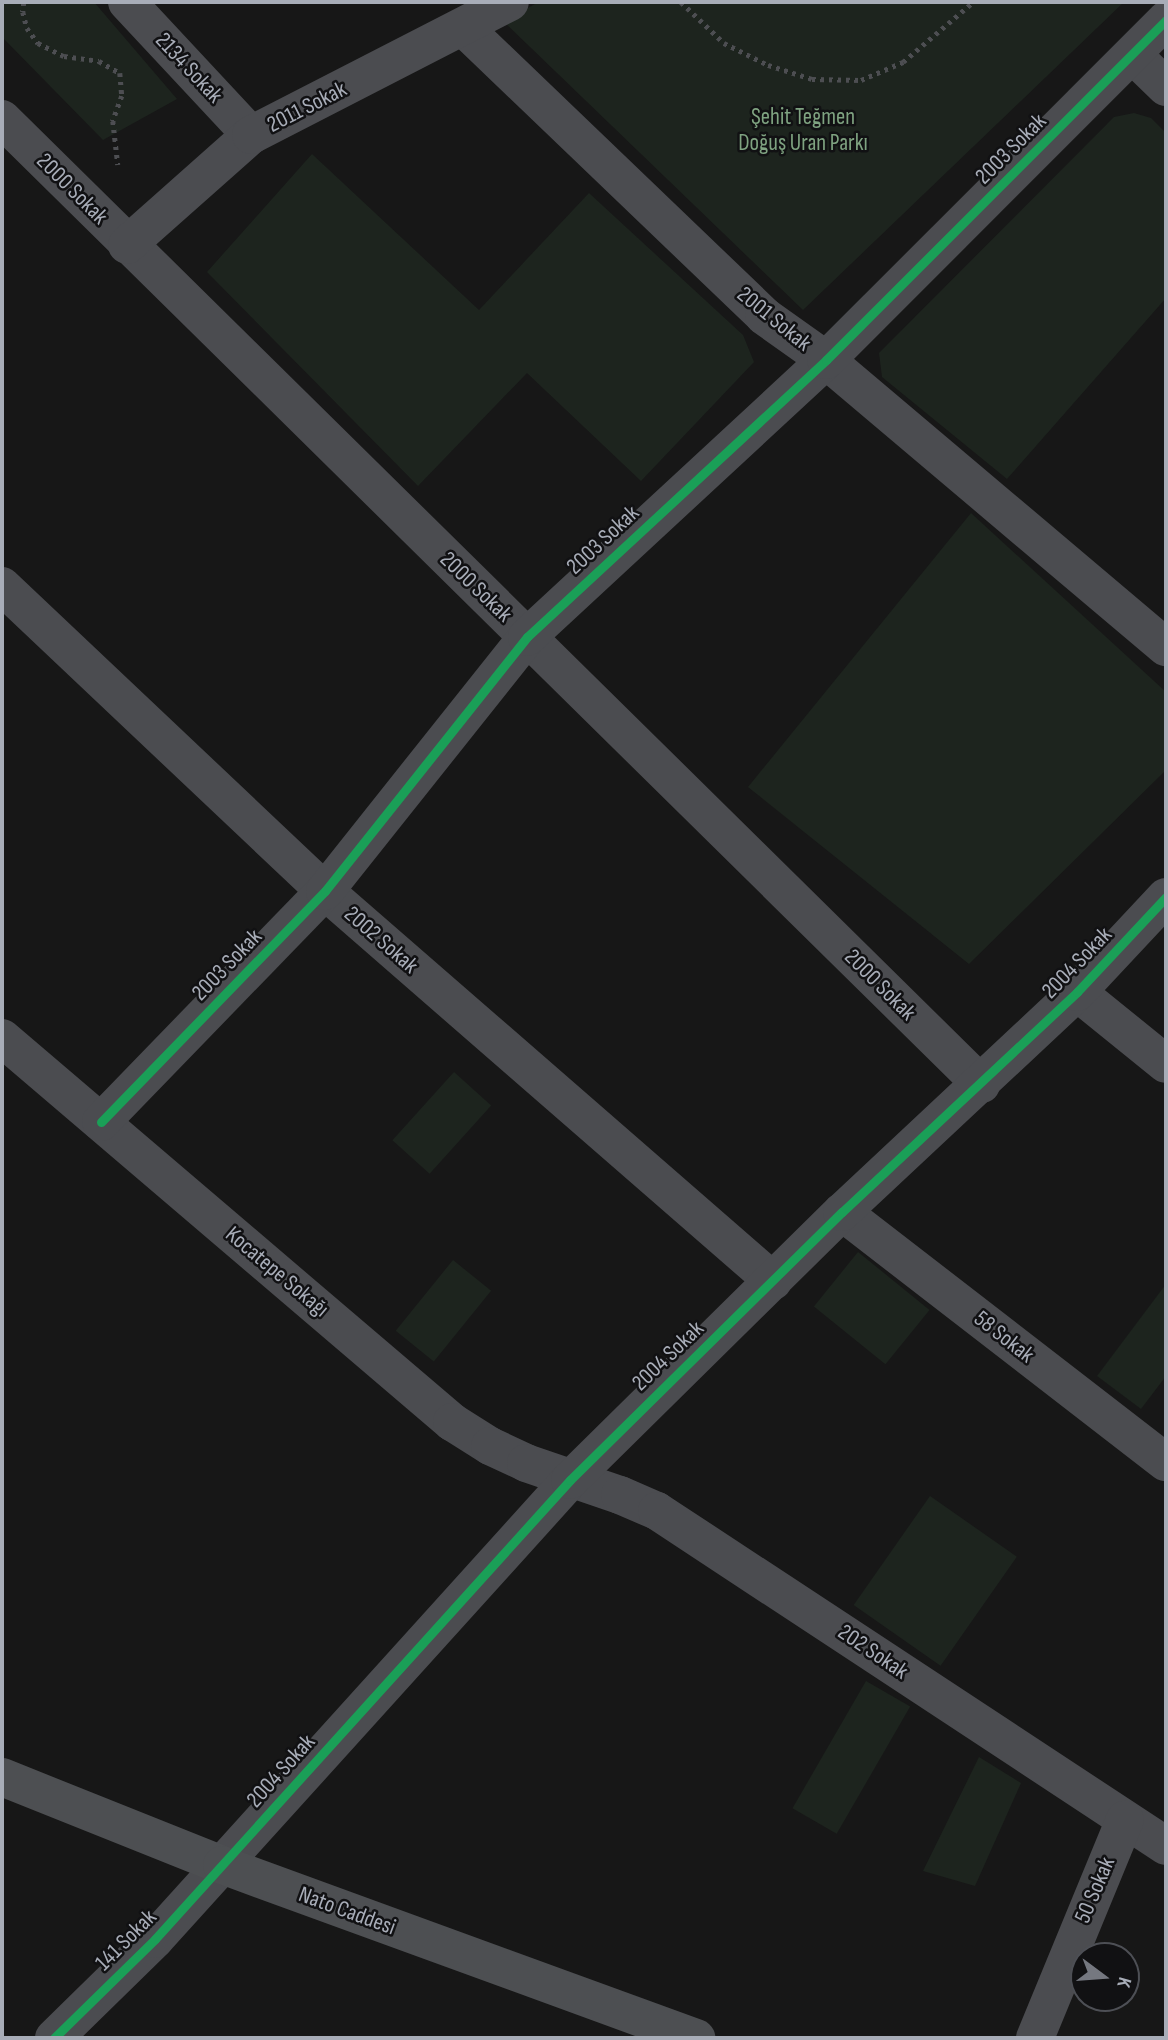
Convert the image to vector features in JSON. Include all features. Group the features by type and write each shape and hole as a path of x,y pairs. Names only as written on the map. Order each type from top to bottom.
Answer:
{"main road":[{"name":"Nato Caddesi","path":"2,1777 222,1866 696,2038"}],"street":[{"name":"2134 Sokak","path":"127,2 251,135"},
{"name":"2011 Sokak","path":"127,246 251,135 510,2"},
{"name":"2003 Sokak","path":"101,1122 325,891 527,637 826,360 1166,20"},
{"name":"2001 Sokak","path":"463,27 764,316 826,360 1166,647"},
{"path":"1133,55 1166,87"},
{"name":"2000 Sokak","path":"2,118 127,246 981,1084"},
{"name":"2002 Sokak","path":"2,586 325,891 773,1281"},
{"name":"2004 Sokak","path":"222,1866 570,1479 842,1212 1077,992 1166,897"},
{"path":"1077,992 1166,1064"},
{"name":"Kocatepe Sokağı","path":"2,1038 452,1422 490,1447 570,1479"},
{"name":"58 Sokak","path":"842,1212 1166,1462"},
{"name":"202 Sokak","path":"570,1479 620,1495 657,1511 1166,1846"},
{"name":"50 Sokak","path":"1035,2038 1125,1819"},
{"name":"141 Sokak","path":"54,2038 155,1939 222,1866"}],"path":[{"path":"24,2 23,12 27,28 38,43 64,56 99,61 120,73 122,96 113,121 127,246"},
{"path":"681,2 724,43 768,65 812,79 861,80 903,62 973,2"}],"green space":[{"path":"2,2 94,2 177,99 103,140 2,37"},
{"name":"Şehit Teğmen Doğuş Uran Parkı","path":"539,2 1124,2 803,310 503,21"},
{"path":"1134,113 1151,118 1166,133 1166,298 1007,479 882,377 879,353 1114,117"},
{"path":"312,154 479,310 589,193 743,335 754,362 641,481 527,373 418,486 207,272"},
{"path":"971,513 1166,692 1166,770 969,964 748,787"},
{"path":"454,1072 491,1105 430,1174 392,1140"},
{"path":"858,1252 929,1310 885,1364 814,1306"},
{"path":"453,1260 491,1291 434,1362 396,1331"},
{"path":"1166,1284 1166,1376 1141,1409 1097,1376"},
{"path":"930,1496 1017,1557 941,1666 854,1605"},
{"path":"866,1681 910,1706 837,1834 792,1808"},
{"path":"979,1757 1021,1783 975,1886 923,1871"}],"cycle path":[{"path":"101,1122 325,891 527,637 826,360 1166,20"},
{"path":"54,2038 155,1939 570,1480 842,1212 1077,992 1166,897"}]}
